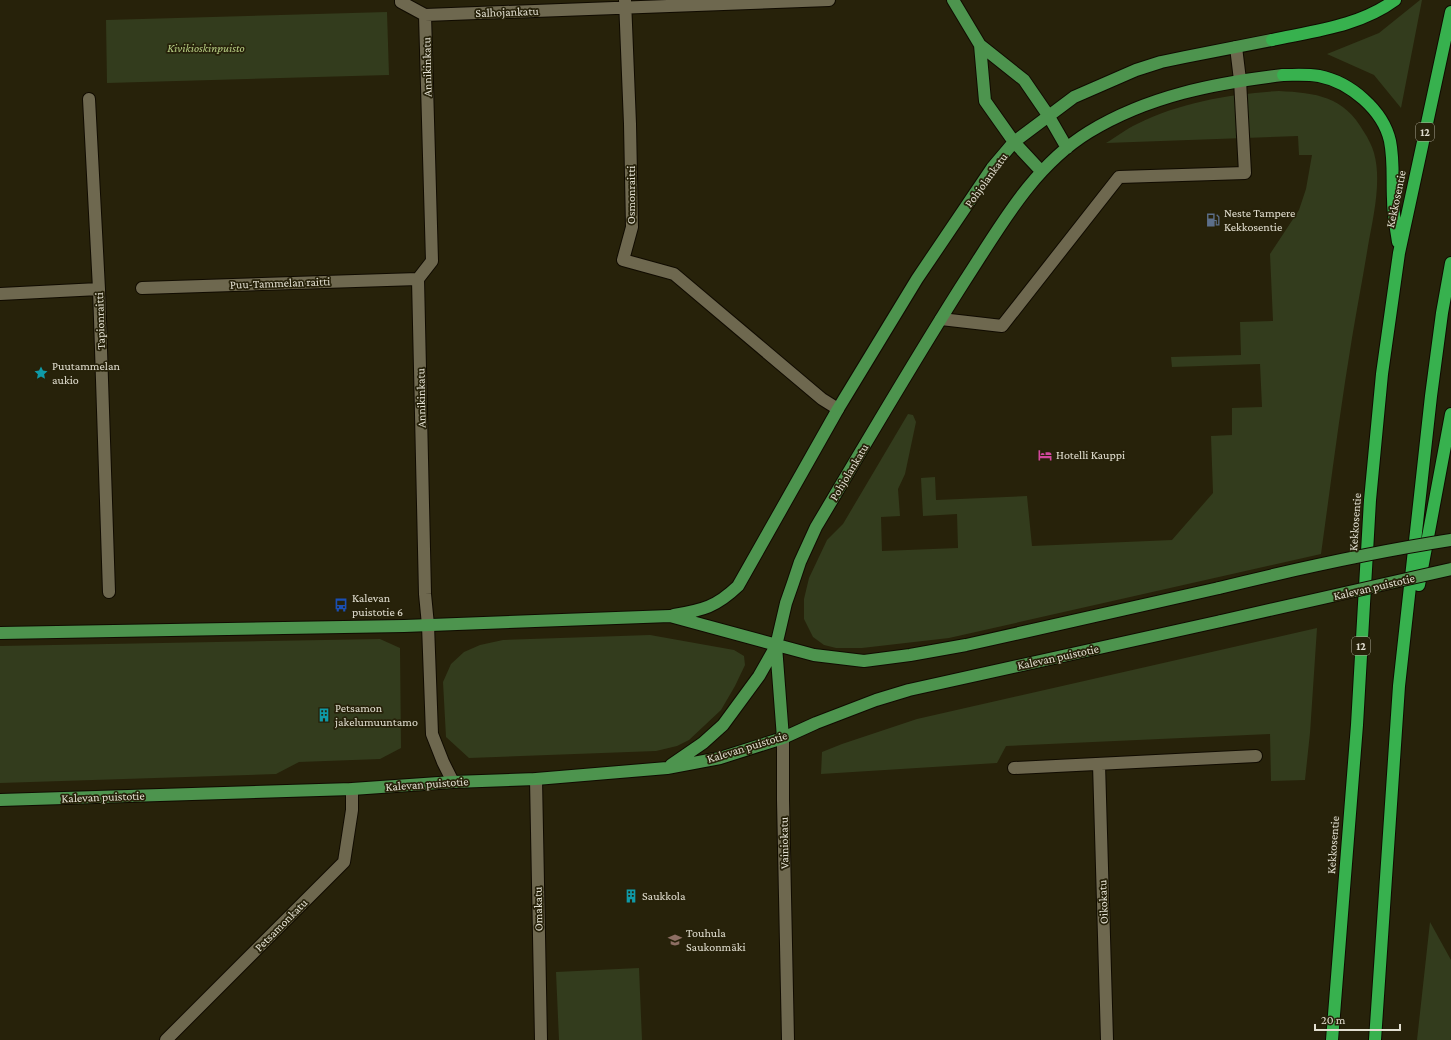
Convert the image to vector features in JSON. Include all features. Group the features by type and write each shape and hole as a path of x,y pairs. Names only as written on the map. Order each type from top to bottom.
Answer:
{"highway":[{"path":"1272,40 1352,22 1369,16 1395,0"},
{"name":"Kekkosentie","path":"1332,1040 1357,725 1370,500 1382,374 1399,253 1451,12"},
{"path":"1283,75 1320,76 1336,81 1359,95 1370,105 1377,115 1390,140 1392,155 1393,200 1399,253"},
{"path":"1376,1040 1399,686 1431,396 1442,313 1451,263"},
{"path":"1399,686 1451,414"}],"main road":[{"name":"Pohjolankatu","path":"953,0 980,45 1024,80 1067,148"},
{"name":"Pohjolankatu","path":"670,616 699,611 715,605 738,586 838,409 917,279 992,168 1014,142 1074,97 1136,70 1186,56 1236,48 1272,40"},
{"name":"Pohjolankatu","path":"980,45 985,101 1014,142 1041,171"},
{"name":"Pohjolankatu","path":"667,768 703,743 723,725 759,676 776,646 788,597 800,562 816,527 941,319 1016,201 1041,171 1088,132 1149,103 1199,88 1240,80 1283,75"},
{"path":"0,633 428,625 670,616 776,646 814,655 864,661 966,645 1320,565 1405,547 1451,540"},
{"name":"Kalevan puistotie","path":"0,800 352,789 453,782 536,779 667,768 720,758 782,738 876,700 909,690 1451,569"},
{"name":"Vainiokatu","path":"776,646 782,738"}],"street":[{"path":"401,0 401,2 425,15"},
{"name":"Salhojankatu","path":"425,15 625,4 829,0"},
{"name":"Osmonraitti","path":"625,4 630,124 632,227 623,260 674,274 822,399 838,409"},
{"name":"Annikinkatu","path":"425,15 432,261 418,279 425,594 428,625 432,734 453,782"},
{"path":"941,319 1002,326 1119,177 1246,173 1240,80 1236,48"},
{"name":"Tapionraitti","path":"89,99 99,289 109,592"},
{"name":"Puu-Tammelan raitti","path":"142,288 418,279"},
{"path":"0,294 99,289"},
{"name":"Vainiokatu","path":"782,738 788,1040"},
{"path":"1014,768 1256,756"},
{"name":"Oikokatu","path":"1098,764 1107,1040"},
{"name":"Omakatu","path":"536,779 541,1040"},
{"name":"Petsamonkatu","path":"166,1040 344,862 352,810 352,789"}],"green space":[{"path":"1420,0 1422,0 1401,108 1374,75 1327,54 1379,33"},
{"name":"Kivikioskinpuisto","path":"387,12 389,75 107,83 106,20"},
{"path":"1279,91 1317,95 1338,104 1347,111 1356,120 1368,139 1373,150 1377,175 1376,200 1348,365 1321,554 949,638 862,648 836,648 824,645 813,637 804,619 804,599 809,578 827,540 843,524 908,414 913,415 916,422 905,474 898,489 900,516 881,517 882,551 958,548 957,514 923,516 921,478 935,477 936,500 1027,496 1032,546 1172,540 1213,493 1211,436 1232,435 1232,408 1262,407 1260,364 1172,367 1171,357 1241,355 1240,322 1273,321 1270,254 1299,210 1306,189 1312,155 1299,155 1298,136 1106,143 1137,124 1171,110 1206,100 1243,94"},
{"path":"1317,628 1310,733 1305,780 1271,781 1270,734 1006,746 997,763 821,774 822,752 917,719"},
{"path":"650,635 734,650 744,656 745,665 721,710 689,740 677,746 656,751 469,758 446,737 443,682 451,664 464,652 480,645 503,640"},
{"path":"380,639 400,648 401,748 380,759 299,762 276,774 0,783 0,646"},
{"path":"1430,922 1451,960 1451,1040 1417,1040"},
{"path":"639,968 642,1040 559,1040 556,972"}],"place":[{"name":"Neste Tampere Kekkosentie","path":"1213,220"},
{"name":"Puutammelan aukio","path":"41,373"},
{"name":"Hotelli Kauppi","path":"1045,455"},
{"name":"Kalevan puistotie 6","path":"341,605"},
{"name":"Petsamon jakelumuuntamo","path":"324,715"},
{"name":"Saukkola","path":"631,896"},
{"name":"Touhula Saukonmäki","path":"675,940"}]}
